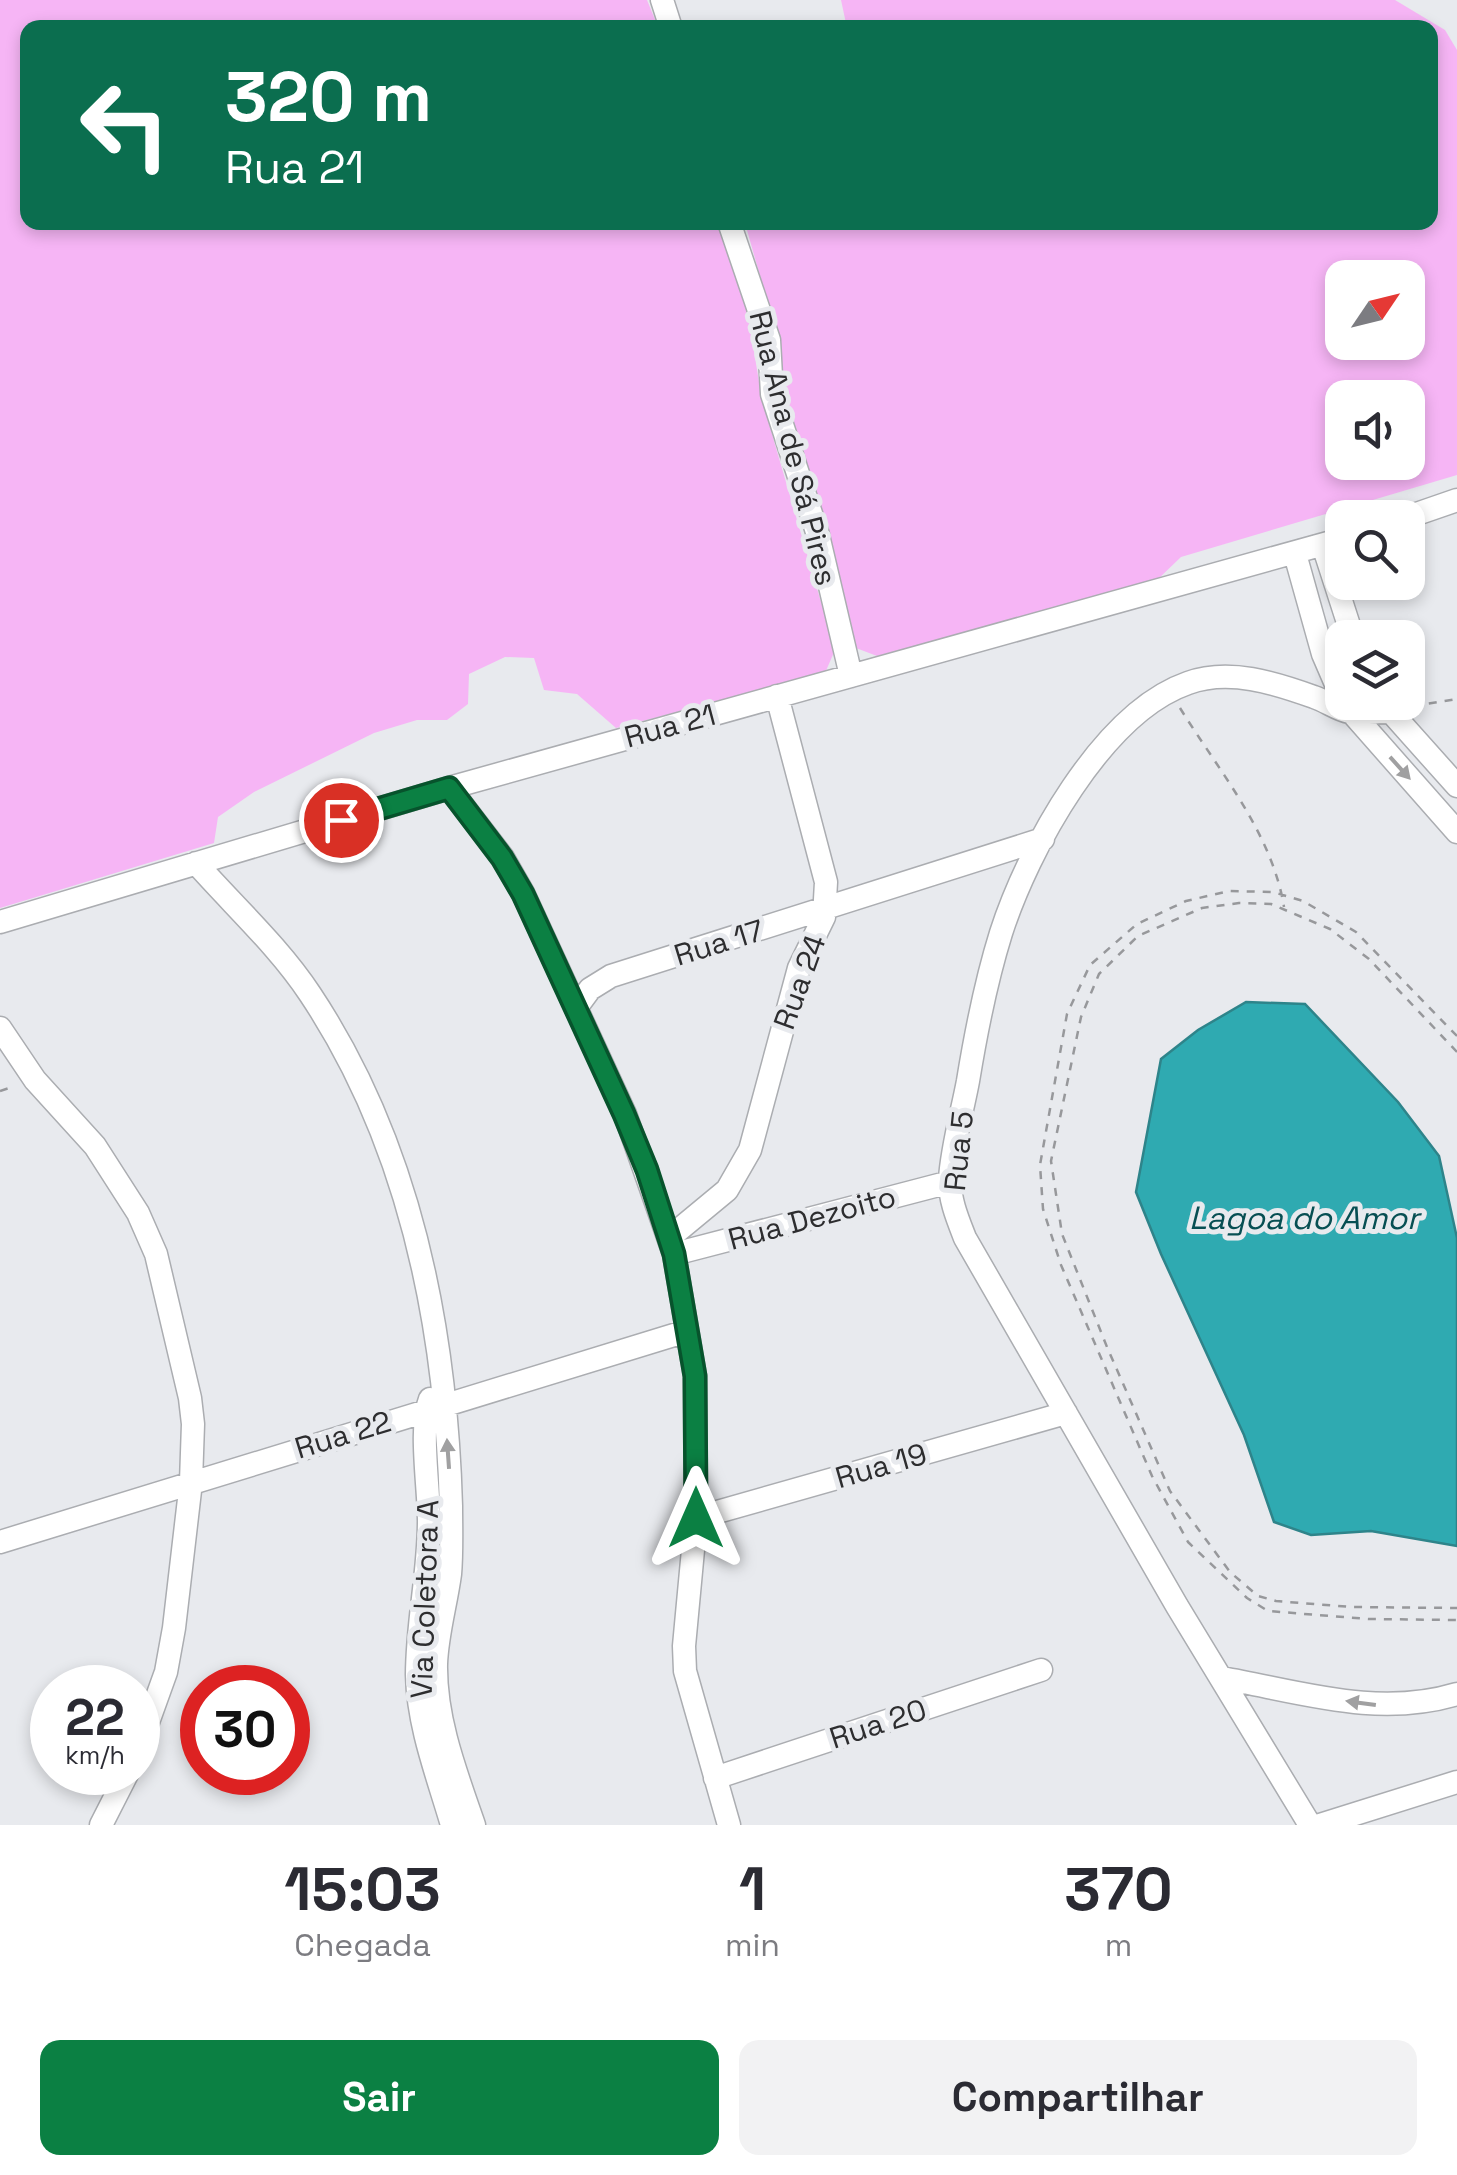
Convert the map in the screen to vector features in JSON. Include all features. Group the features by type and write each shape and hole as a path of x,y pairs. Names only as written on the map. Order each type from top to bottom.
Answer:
{"street":[{"name":"Rua Ana de Sá Pires","path":"732,230 769,340 772,394 818,534 851,676"},
{"path":"1425,511 1457,500"},
{"name":"Rua 21","path":"0,922 449,788 1325,545"},
{"path":"1295,554 1325,656"},
{"name":"Rua 5","path":"1310,1825 1177,1606 965,1238 954,1210 950,1182 994,956 1008,914 1043,838 1116,730 1169,690 1192,681 1245,677 1325,699"},
{"name":"Rua 24","path":"672,1246 727,1190 750,1150 799,968 826,910 826,882 777,696"},
{"path":"1359,720 1457,832"},
{"path":"1397,720 1457,786"},
{"path":"449,788 514,878 624,1114 672,1246 695,1376 696,1518 685,1671 730,1825"},
{"name":"Rua 17","path":"576,1008 590,989 611,976 1043,838"},
{"name":"Via Coletora A","path":"196,863 293,971 334,1031 380,1130 416,1234 440,1372 417,1677 422,1718 452,1825"},
{"path":"0,1028 36,1080 95,1146 118,1179 156,1254 193,1424 191,1482 166,1672 160,1689"},
{"name":"Rua Dezoito","path":"672,1246 950,1182"},
{"name":"Rua 22","path":"0,1542 687,1331"},
{"name":"Via Coletora A","path":"435,1407 451,1509 450,1572 436,1657 437,1680 448,1747 474,1825"},
{"name":"Rua 19","path":"696,1518 1066,1413"},
{"name":"Rua 20","path":"715,1778 1040,1670"},
{"path":"1222,1678 1369,1705 1409,1706 1457,1694"},
{"path":"1320,1825 1457,1782"},
{"path":"101,1825 116,1795"}],"path":[{"path":"1169,690 1248,812 1272,862 1284,909"},
{"path":"1425,703 1457,700"},
{"path":"1457,1036 1356,932 1303,901 1282,895 1229,891 1186,901 1137,924 1090,965 1068,1014 1040,1165 1043,1208 1061,1265 1152,1476 1188,1542 1247,1598 1268,1611 1368,1620 1457,1620"},
{"path":"1457,1052 1348,940 1272,904 1202,908 1138,936 1099,974 1080,1018 1051,1161 1057,1217 1107,1347 1170,1490 1230,1572 1258,1596 1276,1600 1350,1608 1457,1608"}],"shaded area":[{"path":"0,0 647,0 655,20 20,20 20,230 722,230 747,309 762,400 835,650 825,673 616,728 577,694 544,690 534,658 505,657 469,674 468,704 447,720 417,720 374,733 254,792 218,817 214,843 0,908"},
{"path":"841,0 1395,0 1428,20 845,20"},
{"path":"1438,26 1457,50 1457,475 1373,500 1325,500 1325,514 1181,557 1156,581 877,656 856,648 782,389 781,350 747,230 1438,230"}],"water":[{"name":"Lagoa do Amor","path":"1246,1002 1305,1004 1398,1102 1439,1156 1457,1238 1457,1546 1371,1531 1311,1535 1274,1522 1244,1435 1136,1192 1161,1059 1198,1030"}],"route":[{"path":"341,820 449,788 502,858 523,894 624,1114 674,1254 695,1376 696,1518"}]}
